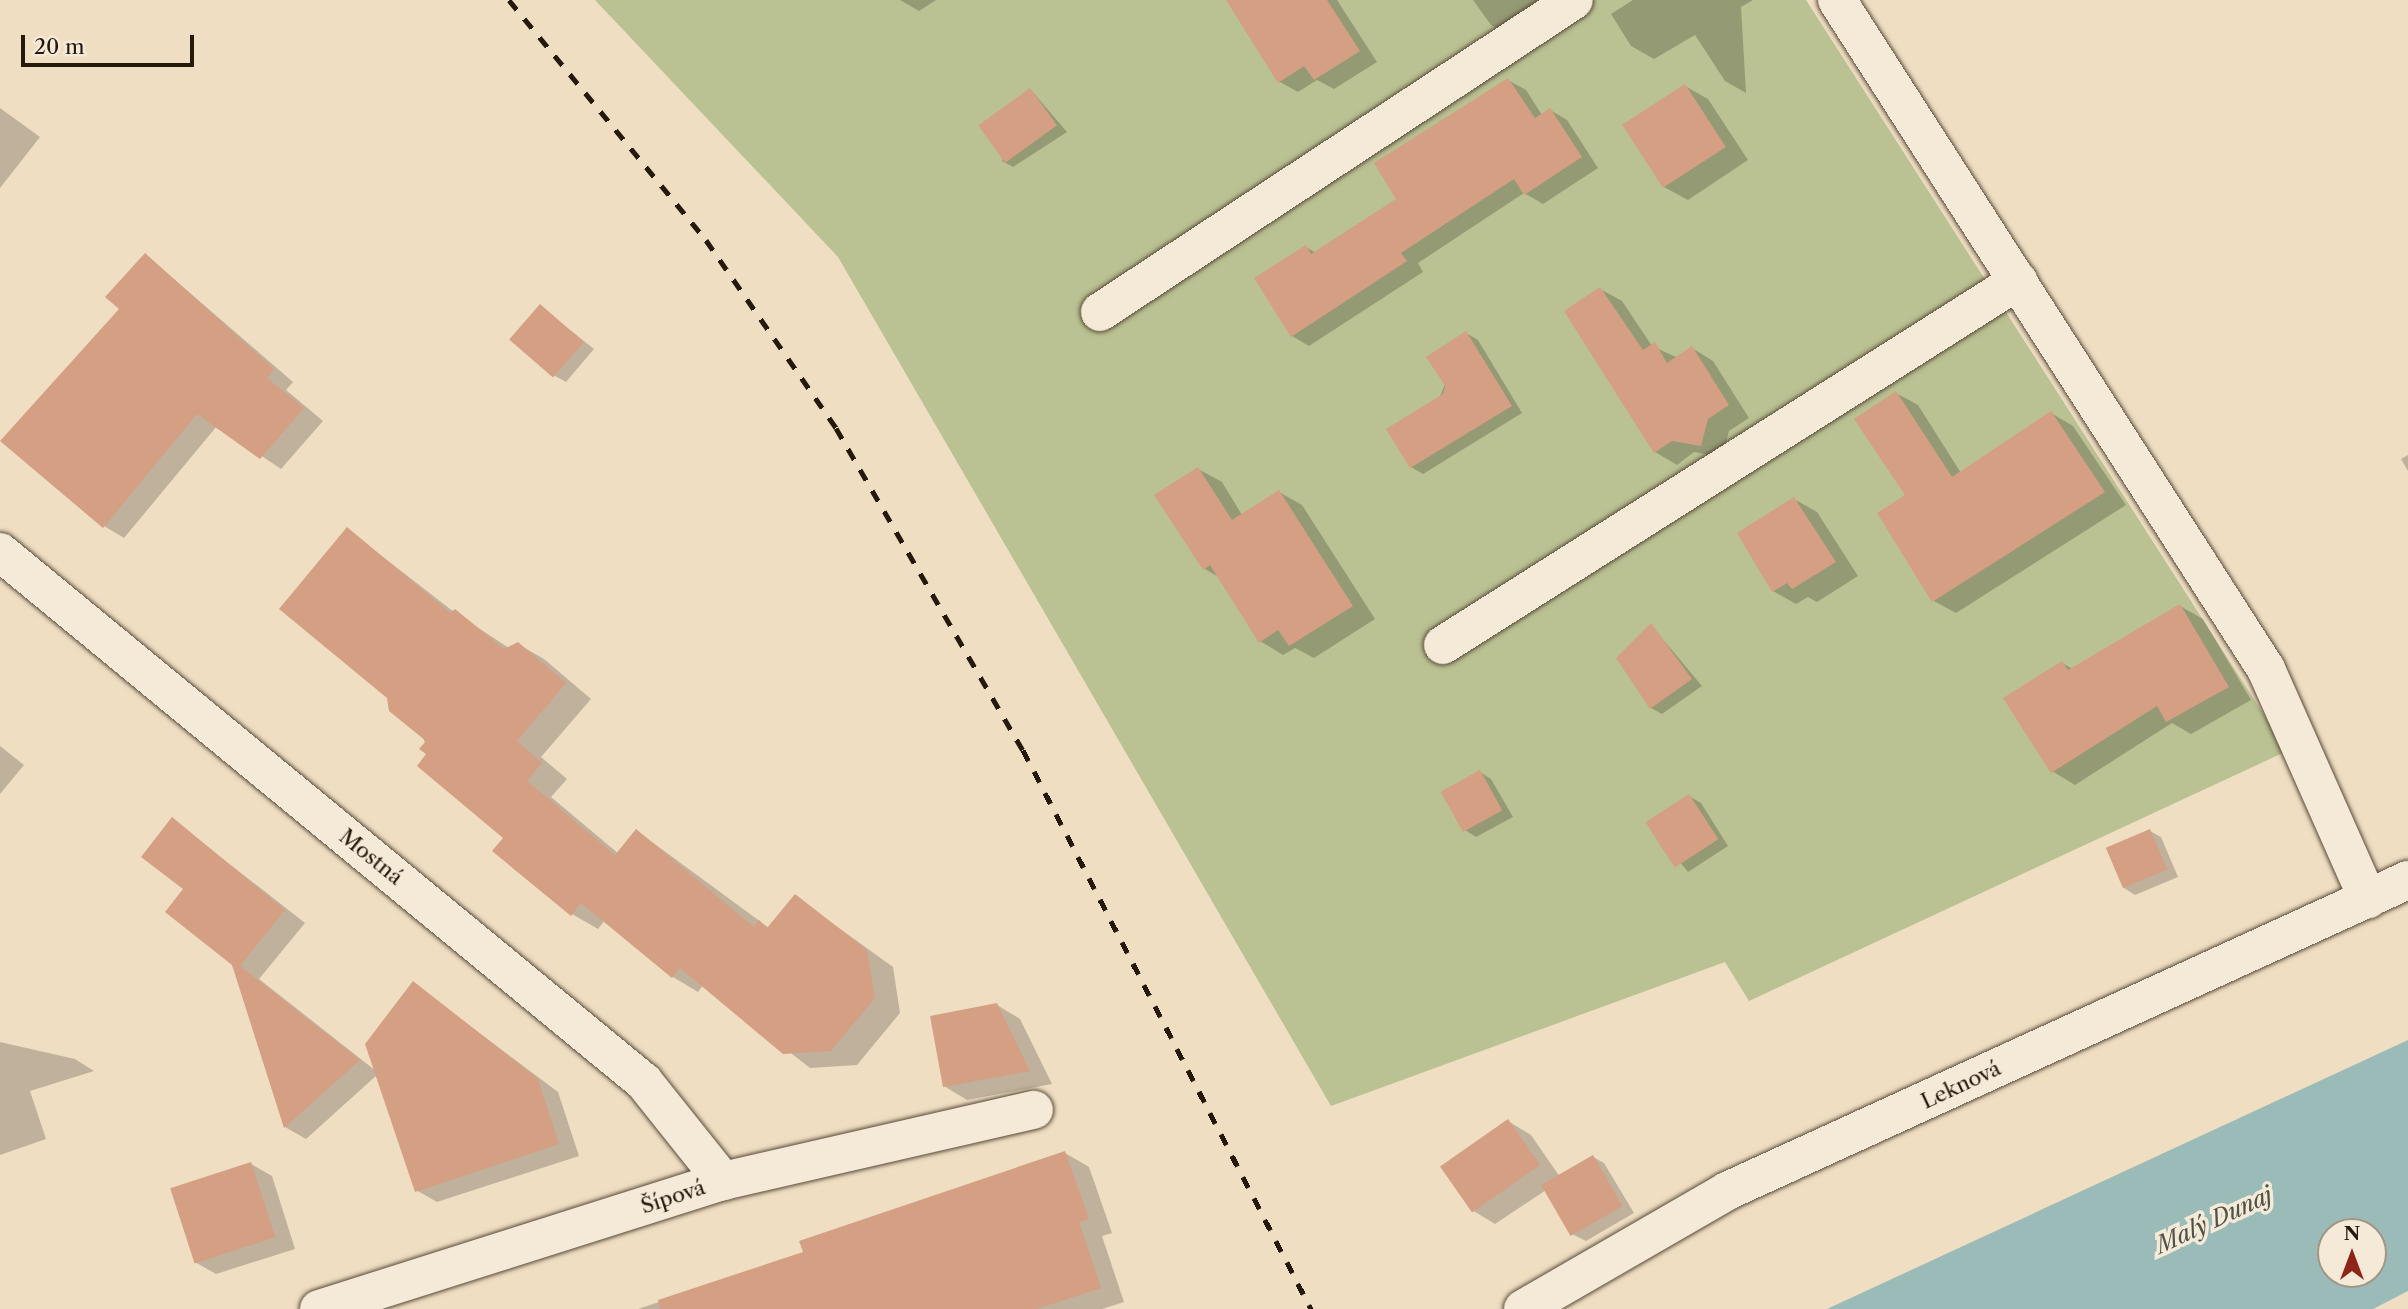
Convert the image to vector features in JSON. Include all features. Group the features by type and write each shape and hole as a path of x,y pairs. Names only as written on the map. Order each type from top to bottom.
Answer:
{"street":[{"path":"1100,312 1574,0"},
{"path":"1838,0 2266,668 2368,899"},
{"path":"1443,645 2018,281"},
{"name":"Mostná","path":"0,552 644,1083 723,1181"},
{"name":"Leknová","path":"1523,1309 1727,1192 2408,880"},
{"name":"Šípová","path":"319,1309 723,1181 1034,1110"}],"green space":[{"path":"595,0 1806,0 2287,751 1749,1001 1725,962 1331,1106 838,257"}],"water":[{"name":"Malý Dunaj","path":"2408,1040 2408,1291 2373,1309 1827,1309"}],"building":[{"path":"1226,0 1327,0 1360,51 1314,80 1304,66 1278,83"},
{"path":"1508,78 1535,118 1550,108 1582,157 1524,195 1514,179 1401,253 1407,261 1291,337 1254,278 1306,245 1311,254 1396,199 1374,163"},
{"path":"1685,84 1726,147 1663,188 1622,125"},
{"path":"1030,88 1057,125 1005,163 978,126"},
{"path":"145,253 274,369 267,378 304,408 260,459 197,414 103,528 0,441 119,309 105,297"},
{"path":"1600,287 1643,350 1655,342 1667,363 1692,346 1729,405 1708,419 1701,446 1672,441 1654,453 1617,395 1564,311"},
{"path":"540,304 584,342 553,378 509,339"},
{"path":"1466,331 1512,406 1410,468 1386,429 1443,394 1445,386 1426,357"},
{"path":"1896,391 1952,477 2051,411 2105,492 1932,602 1877,513 1905,495 1854,419"},
{"path":"1198,467 1232,520 1279,490 1353,606 1289,646 1278,630 1259,643 1210,565 1203,570 1154,495"},
{"path":"1794,497 1836,562 1792,589 1787,583 1772,592 1737,533"},
{"path":"347,527 450,613 455,609 504,649 518,642 566,683 517,741 542,763 527,781 615,855 636,829 754,927 759,920 767,928 795,894 867,950 875,998 831,1051 783,1054 680,968 672,978 581,903 571,916 492,851 503,838 417,766 426,754 419,749 426,741 389,711 387,698 279,609"},
{"path":"2180,604 2229,687 2166,722 2157,706 2051,773 2003,698 2062,661 2068,670"},
{"path":"1651,623 1692,679 1650,709 1616,658"},
{"path":"1480,770 1502,810 1463,832 1441,792"},
{"path":"1689,794 1718,839 1675,868 1645,822"},
{"path":"172,817 285,910 240,966 360,1060 284,1128 232,965 165,912 183,889 141,857"},
{"path":"2150,829 2167,870 2123,888 2106,848"},
{"path":"413,981 538,1079 559,1144 415,1192 365,1044"},
{"path":"997,1003 1030,1071 943,1087 930,1016"},
{"path":"1508,1119 1540,1165 1472,1212 1440,1167"},
{"path":"1065,1151 1089,1219 1079,1222 1101,1288 1037,1309 660,1309 658,1300 803,1252 799,1241"},
{"path":"1593,1155 1622,1206 1571,1236 1541,1185"},
{"path":"251,1162 275,1237 195,1263 170,1188"}],"railway":[{"path":"509,0 706,240 836,428 1023,750 1311,1309"}]}
